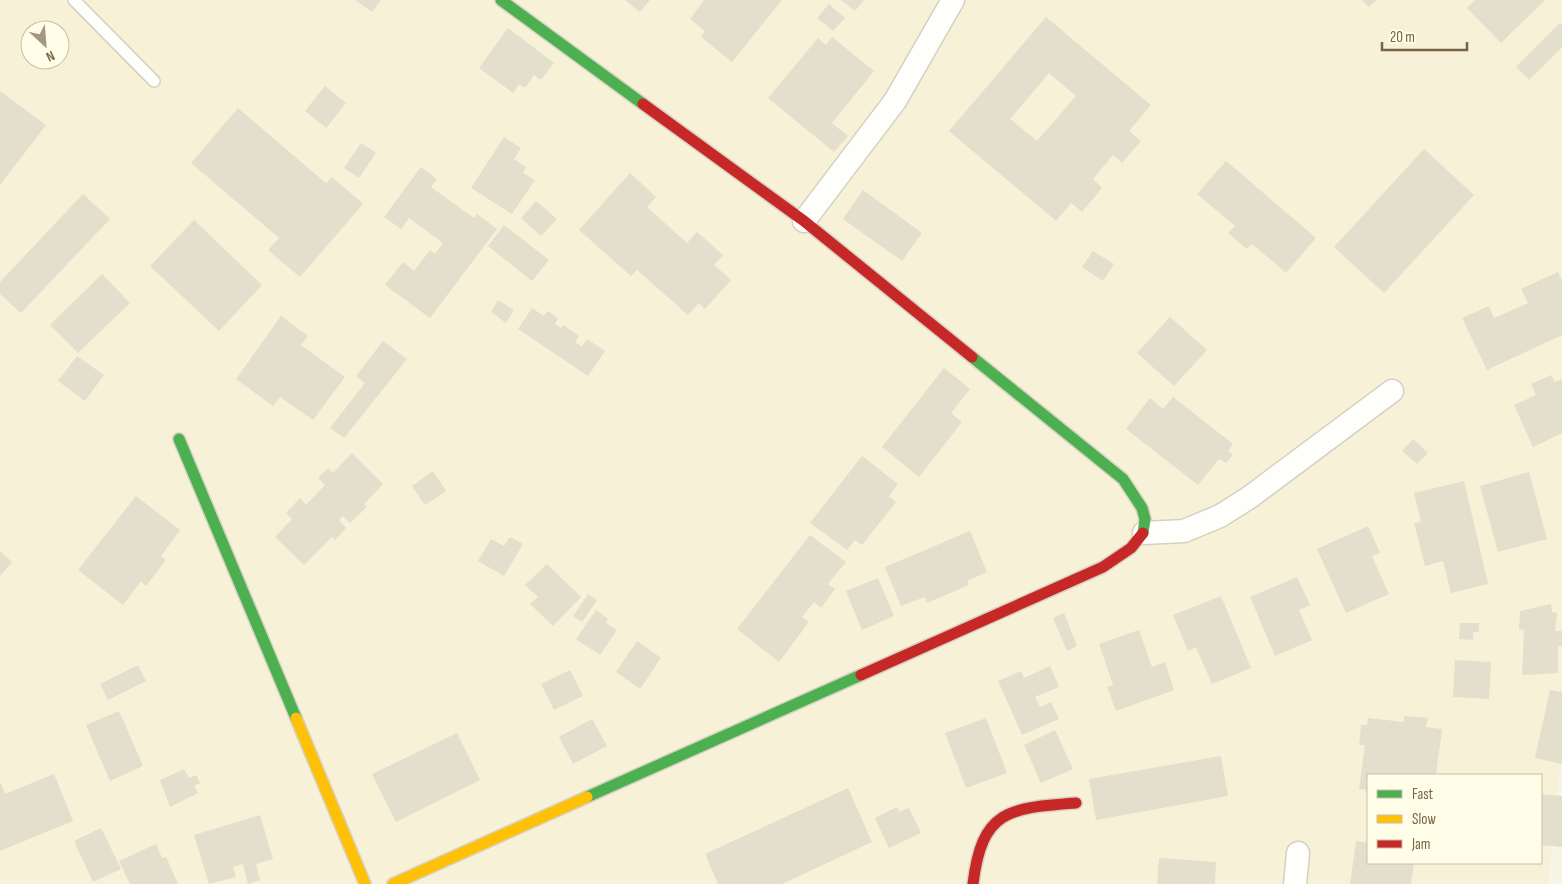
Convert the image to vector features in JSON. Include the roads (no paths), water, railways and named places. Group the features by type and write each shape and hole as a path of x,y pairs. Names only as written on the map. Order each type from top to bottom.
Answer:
{"street":[{"path":"393,884 1103,567 1134,546 1144,533 1147,517 1140,498 1123,479 804,221 502,0"},
{"path":"804,221 895,100 953,0"},
{"path":"1144,533 1184,531 1220,516 1250,498 1392,391"},
{"path":"179,439 365,884"},
{"path":"973,884 974,863 981,840 994,821 1016,810 1076,803"},
{"path":"1295,884 1298,853"}],"lane":[{"path":"74,0 154,81"}]}
